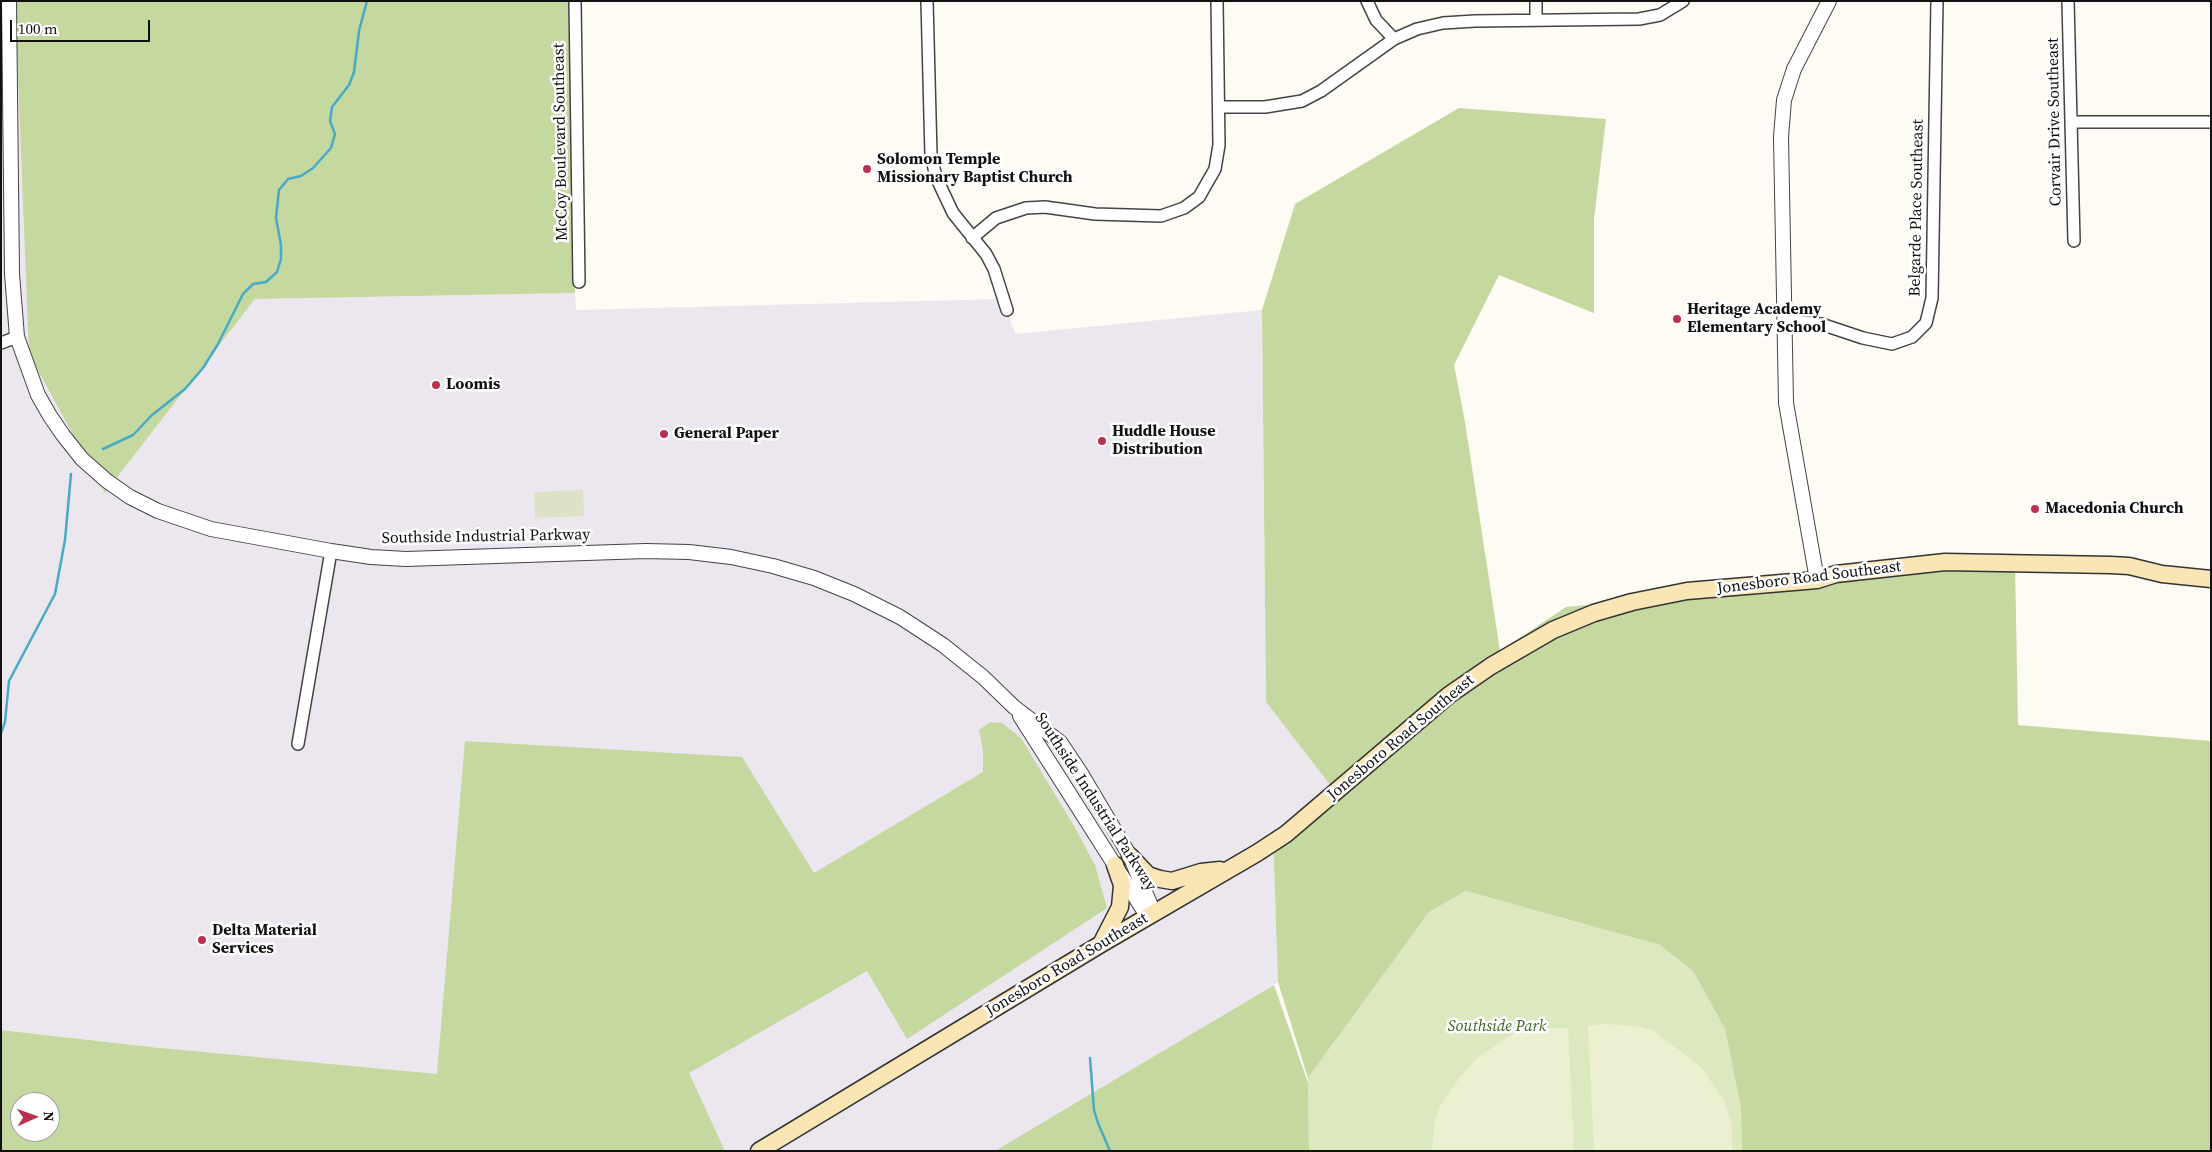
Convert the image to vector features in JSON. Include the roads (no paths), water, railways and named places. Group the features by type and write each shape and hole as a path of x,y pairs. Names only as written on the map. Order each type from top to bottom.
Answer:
{"main road":[{"name":"Jonesboro Road Southeast","path":"759,1151 1286,834 1449,695 1491,666 1553,630 1594,613 1664,595 1817,580 1836,574 1945,562 2129,566 2162,574 2211,579"},
{"path":"1101,944 1120,907 1122,861 1148,875 1172,881 1201,872 1227,870"}],"street":[{"name":"Southside Industrial Parkway","path":"9,1 12,274 17,337 38,394 62,435 82,459 107,481 130,497 158,511 211,529 331,551 371,557 406,559 646,551 689,552 773,566 814,578 854,594 900,617 951,650 983,676 1014,707 1060,742 1106,816 1122,861 1150,915"},
{"name":"McCoy Boulevard Southeast","path":"575,1 579,282"},
{"path":"927,1 930,154 944,197 972,238 986,254 994,269 1007,310"},
{"path":"972,238 996,218 1026,208 1045,208 1095,214 1161,216 1184,208 1199,197 1209,183 1215,169 1219,145 1220,107 1217,1"},
{"path":"1367,1 1376,20 1386,33 1394,39"},
{"path":"1536,1 1536,20"},
{"path":"1220,107 1265,107 1302,101 1321,91 1394,39 1417,29 1443,23 1640,19 1660,15 1683,1"},
{"path":"1817,580 1787,418 1781,137 1784,100 1794,69 1829,1"},
{"name":"Belgarde Place Southeast","path":"1784,320 1821,324 1863,338 1892,344 1912,337 1926,323 1932,298 1937,1"},
{"name":"Corvair Drive Southeast","path":"2068,1 2074,241"},
{"path":"2071,122 2211,122"},
{"path":"1,343 17,337"},
{"path":"298,744 331,551"},
{"name":"Southside Industrial Parkway","path":"1014,707 1090,826 1122,861"},
{"path":"1090,826 1106,816"}],"waterway":[{"path":"103,449 133,435 152,415 185,389 203,368 218,344 243,294 253,284 266,282 277,272 281,259 281,245 276,218 279,190 288,179 301,176 313,168 331,148 335,134 330,121 332,107 349,85 354,72 359,31 367,1"},
{"path":"1,733 5,722 9,681 55,594 65,540 71,474"},
{"path":"1090,1058 1094,1110 1110,1151"}],"place":[{"name":"Solomon Temple Missionary Baptist Church","path":"867,169"},
{"name":"Heritage Academy Elementary School","path":"1677,319"},
{"name":"Loomis","path":"436,385"},
{"name":"General Paper","path":"664,434"},
{"name":"Huddle House Distribution","path":"1102,441"},
{"name":"Macedonia Church","path":"2035,509"},
{"name":"Delta Material Services","path":"202,940"}],"park label":[{"name":"Southside Park","path":"1497,1027"}]}
